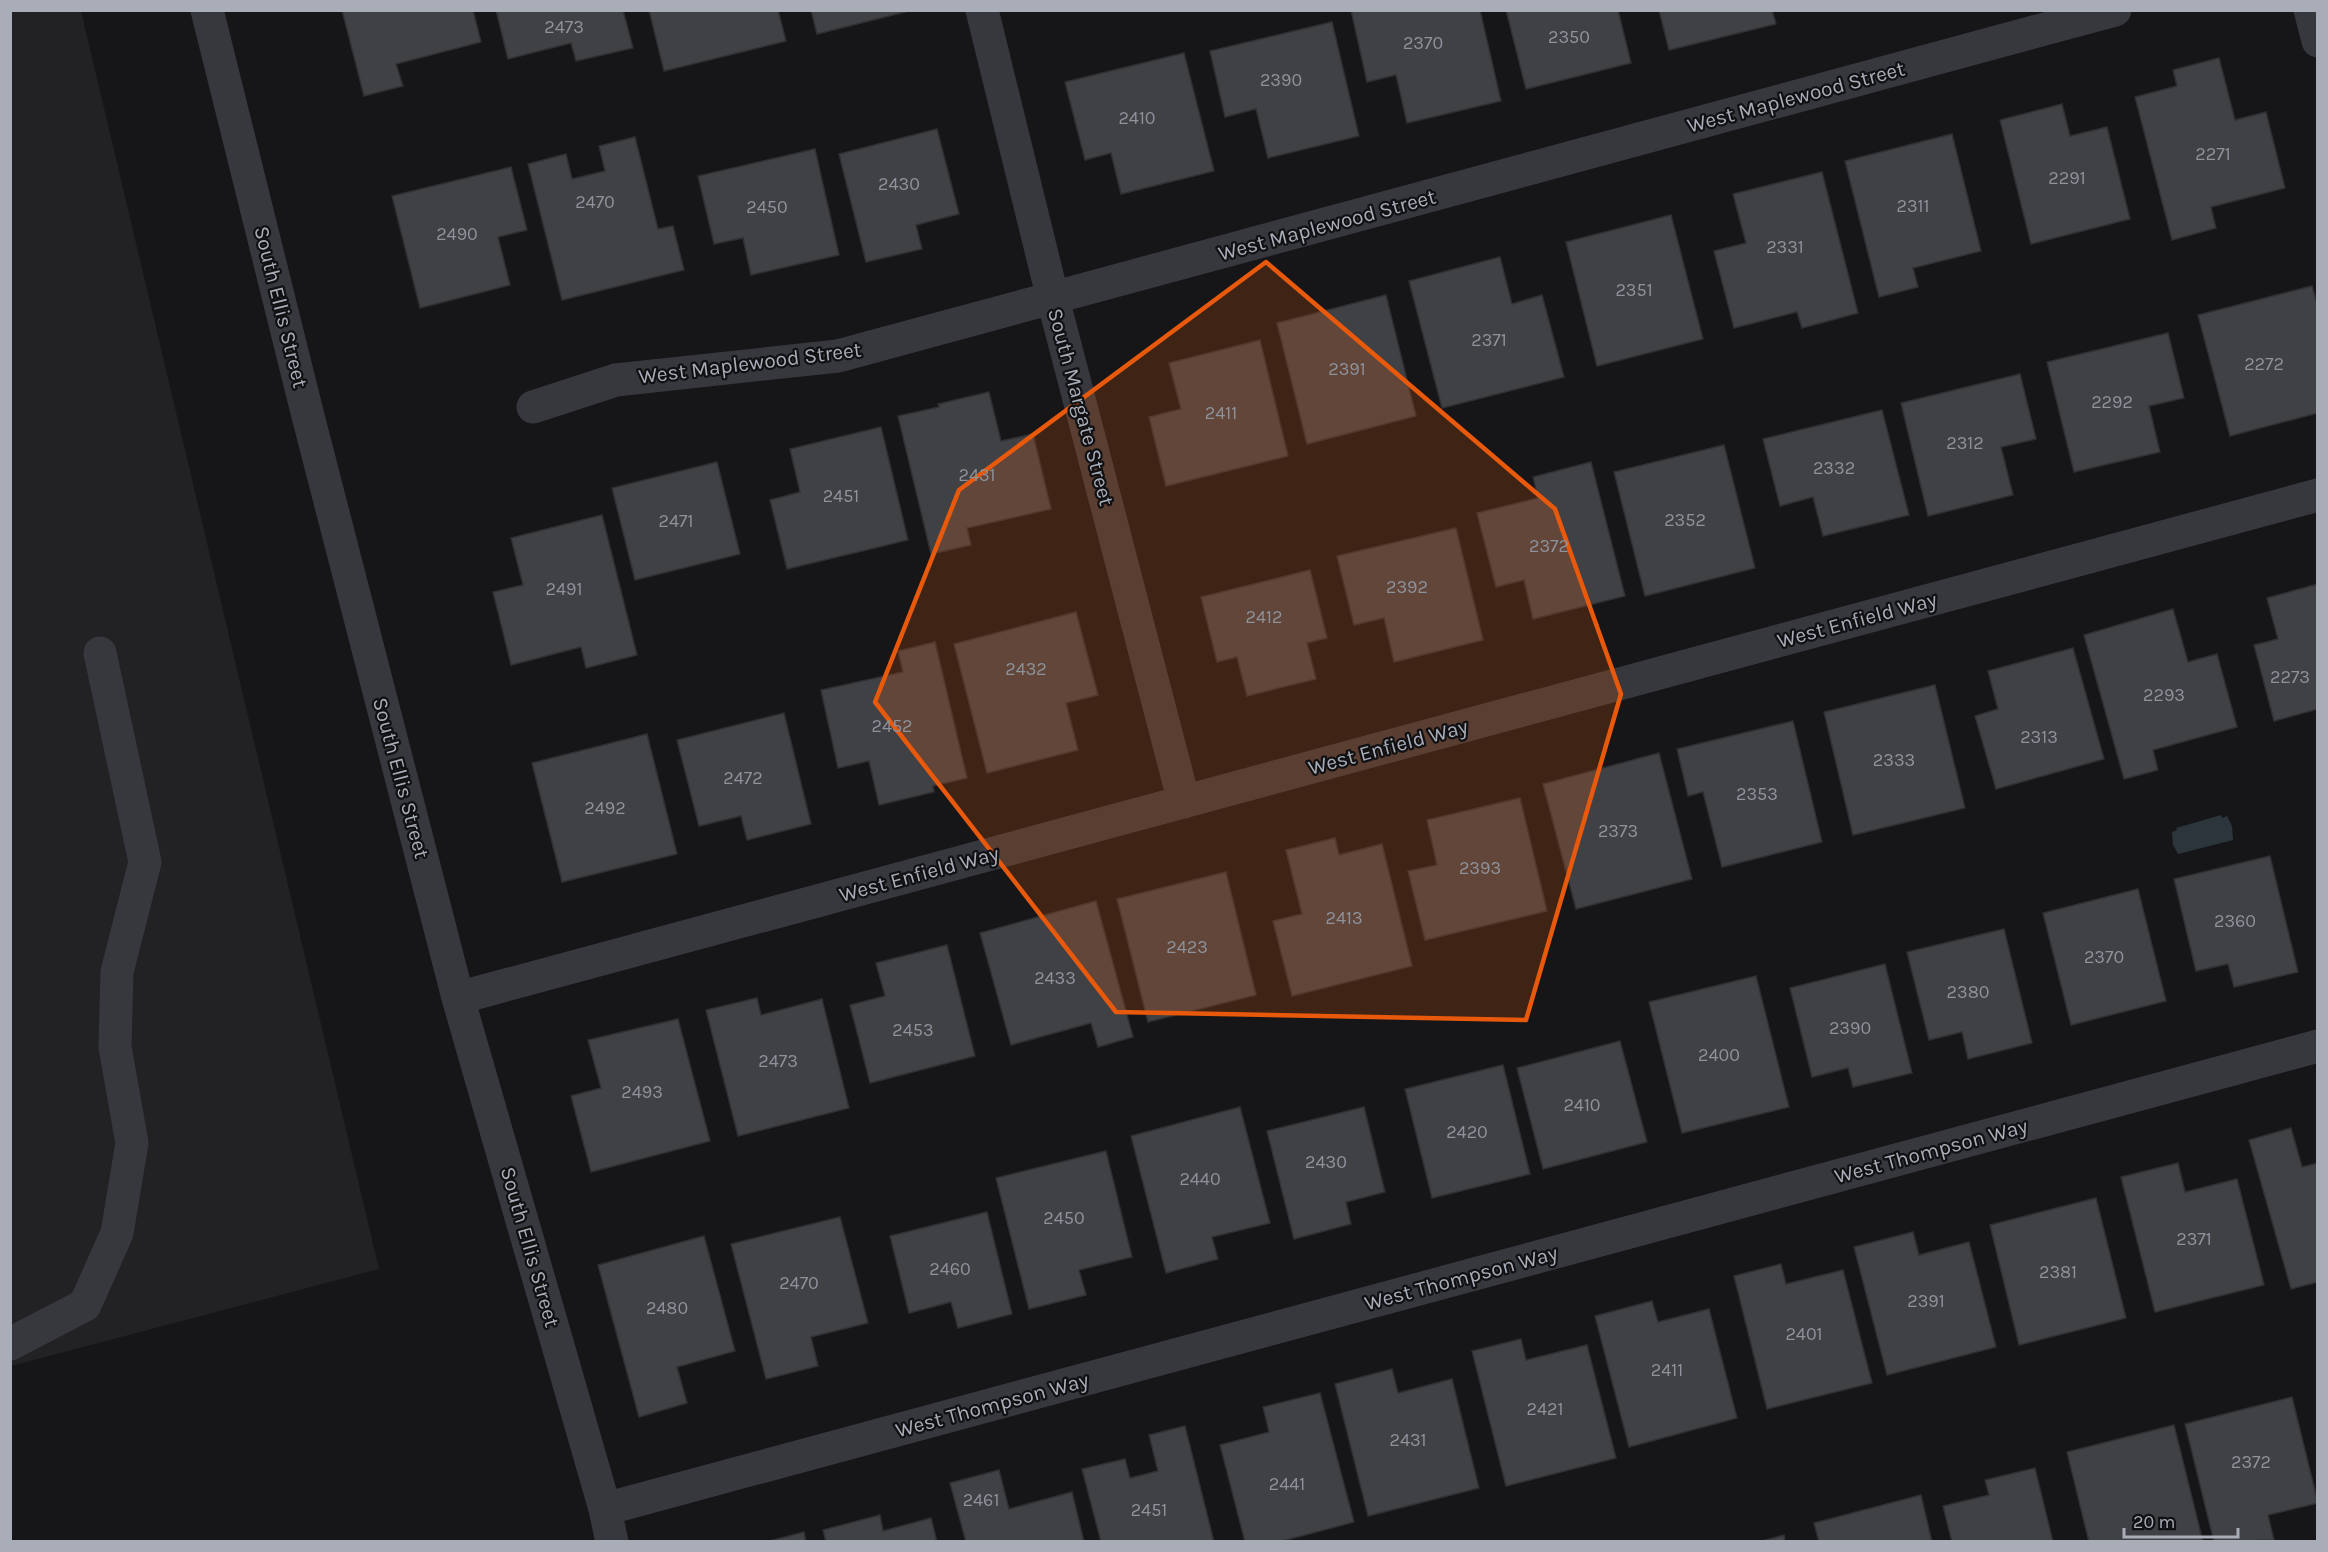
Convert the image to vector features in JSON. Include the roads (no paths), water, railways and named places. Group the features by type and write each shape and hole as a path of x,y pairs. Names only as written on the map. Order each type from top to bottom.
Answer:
{"street":[{"name":"South Ellis Street","path":"207,10 307,412 458,998 605,1509 612,1542"},
{"name":"South Margate Street","path":"982,10 1053,299 1184,802"},
{"name":"West Maplewood Street","path":"533,407 616,380 838,356 2115,10"},
{"path":"2310,10 2318,41"},
{"name":"West Enfield Way","path":"458,998 2318,495"},
{"path":"10,1344 85,1305 117,1233 132,1143 116,1047 117,972 145,862 100,653"},
{"name":"West Thompson Way","path":"605,1509 2318,1046"}]}
